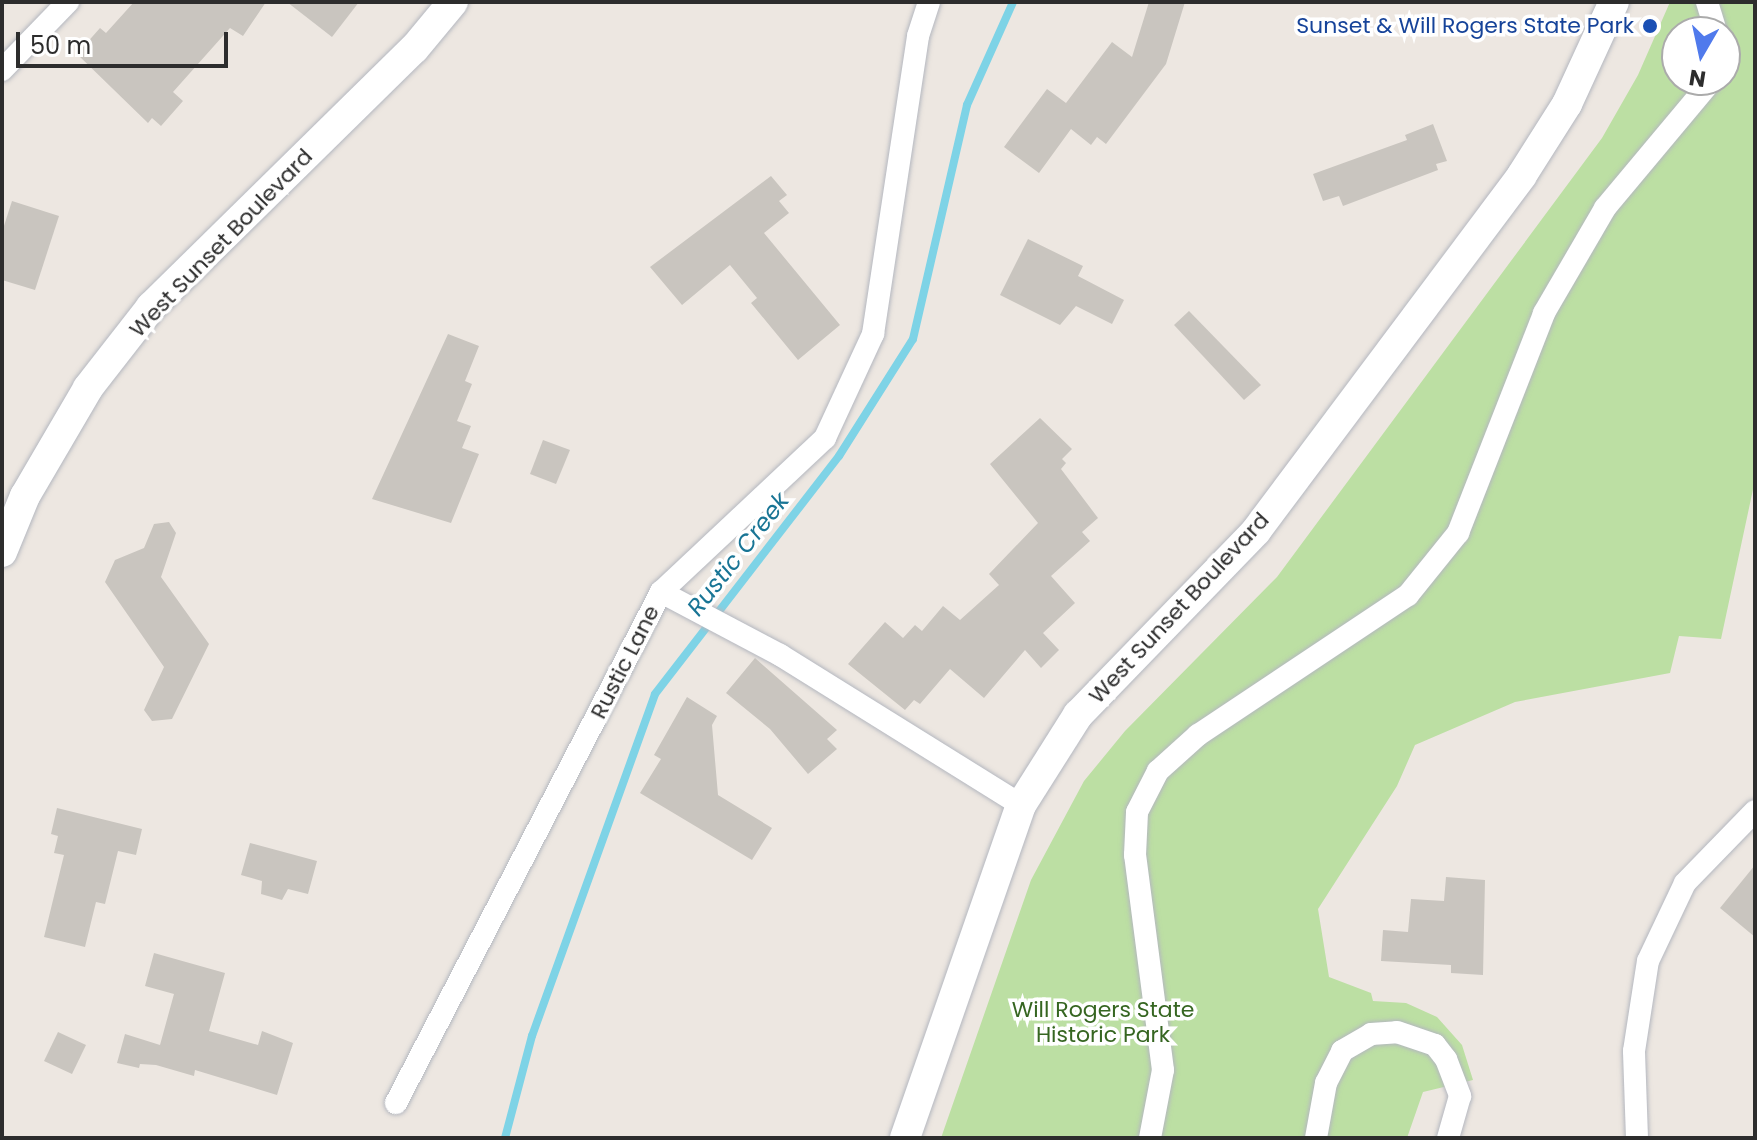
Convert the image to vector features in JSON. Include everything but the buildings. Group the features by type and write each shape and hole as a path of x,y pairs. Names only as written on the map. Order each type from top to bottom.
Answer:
{"main road":[{"name":"West Sunset Boulevard","path":"2,552 25,496 88,388 151,307 414,49 453,2"},
{"name":"West Sunset Boulevard","path":"905,1138 1021,805 1078,715 1256,531 1512,188 1567,104 1614,2"}],"street":[{"path":"2,70 68,2"},
{"path":"661,592 825,438 873,334 918,36 929,2"},
{"path":"1150,1138 1163,1070 1135,855 1137,812 1158,771 1198,735 1408,595 1458,533 1544,313 1605,208 1699,96"},
{"name":"Rustic Lane","path":"396,1103 661,592 730,628 1021,805"},
{"path":"1637,1138 1634,1051 1648,961 1685,883 1755,811"},
{"path":"1316,1138 1326,1083 1342,1051 1371,1034 1397,1032 1435,1045 1446,1059 1460,1096 1448,1138"}],"green space":[{"name":"Will Rogers State Historic Park","path":"1670,2 1755,2 1755,480 1721,639 1679,636 1670,673 1515,702 1415,745 1397,786 1318,909 1329,977 1371,993 1373,1001 1406,1003 1437,1017 1462,1045 1473,1080 1423,1092 1407,1138 941,1138 1031,880 1084,781 1125,731 1277,577 1602,138 1638,75 1661,23 1661,96 1741,96 1741,16 1664,16"}],"waterway":[{"name":"Rustic Creek","path":"505,1138 532,1036 655,694 839,456 913,339 967,105 1013,2"}],"place":[{"name":"Sunset & Will Rogers State Park","path":"1650,26"}]}
